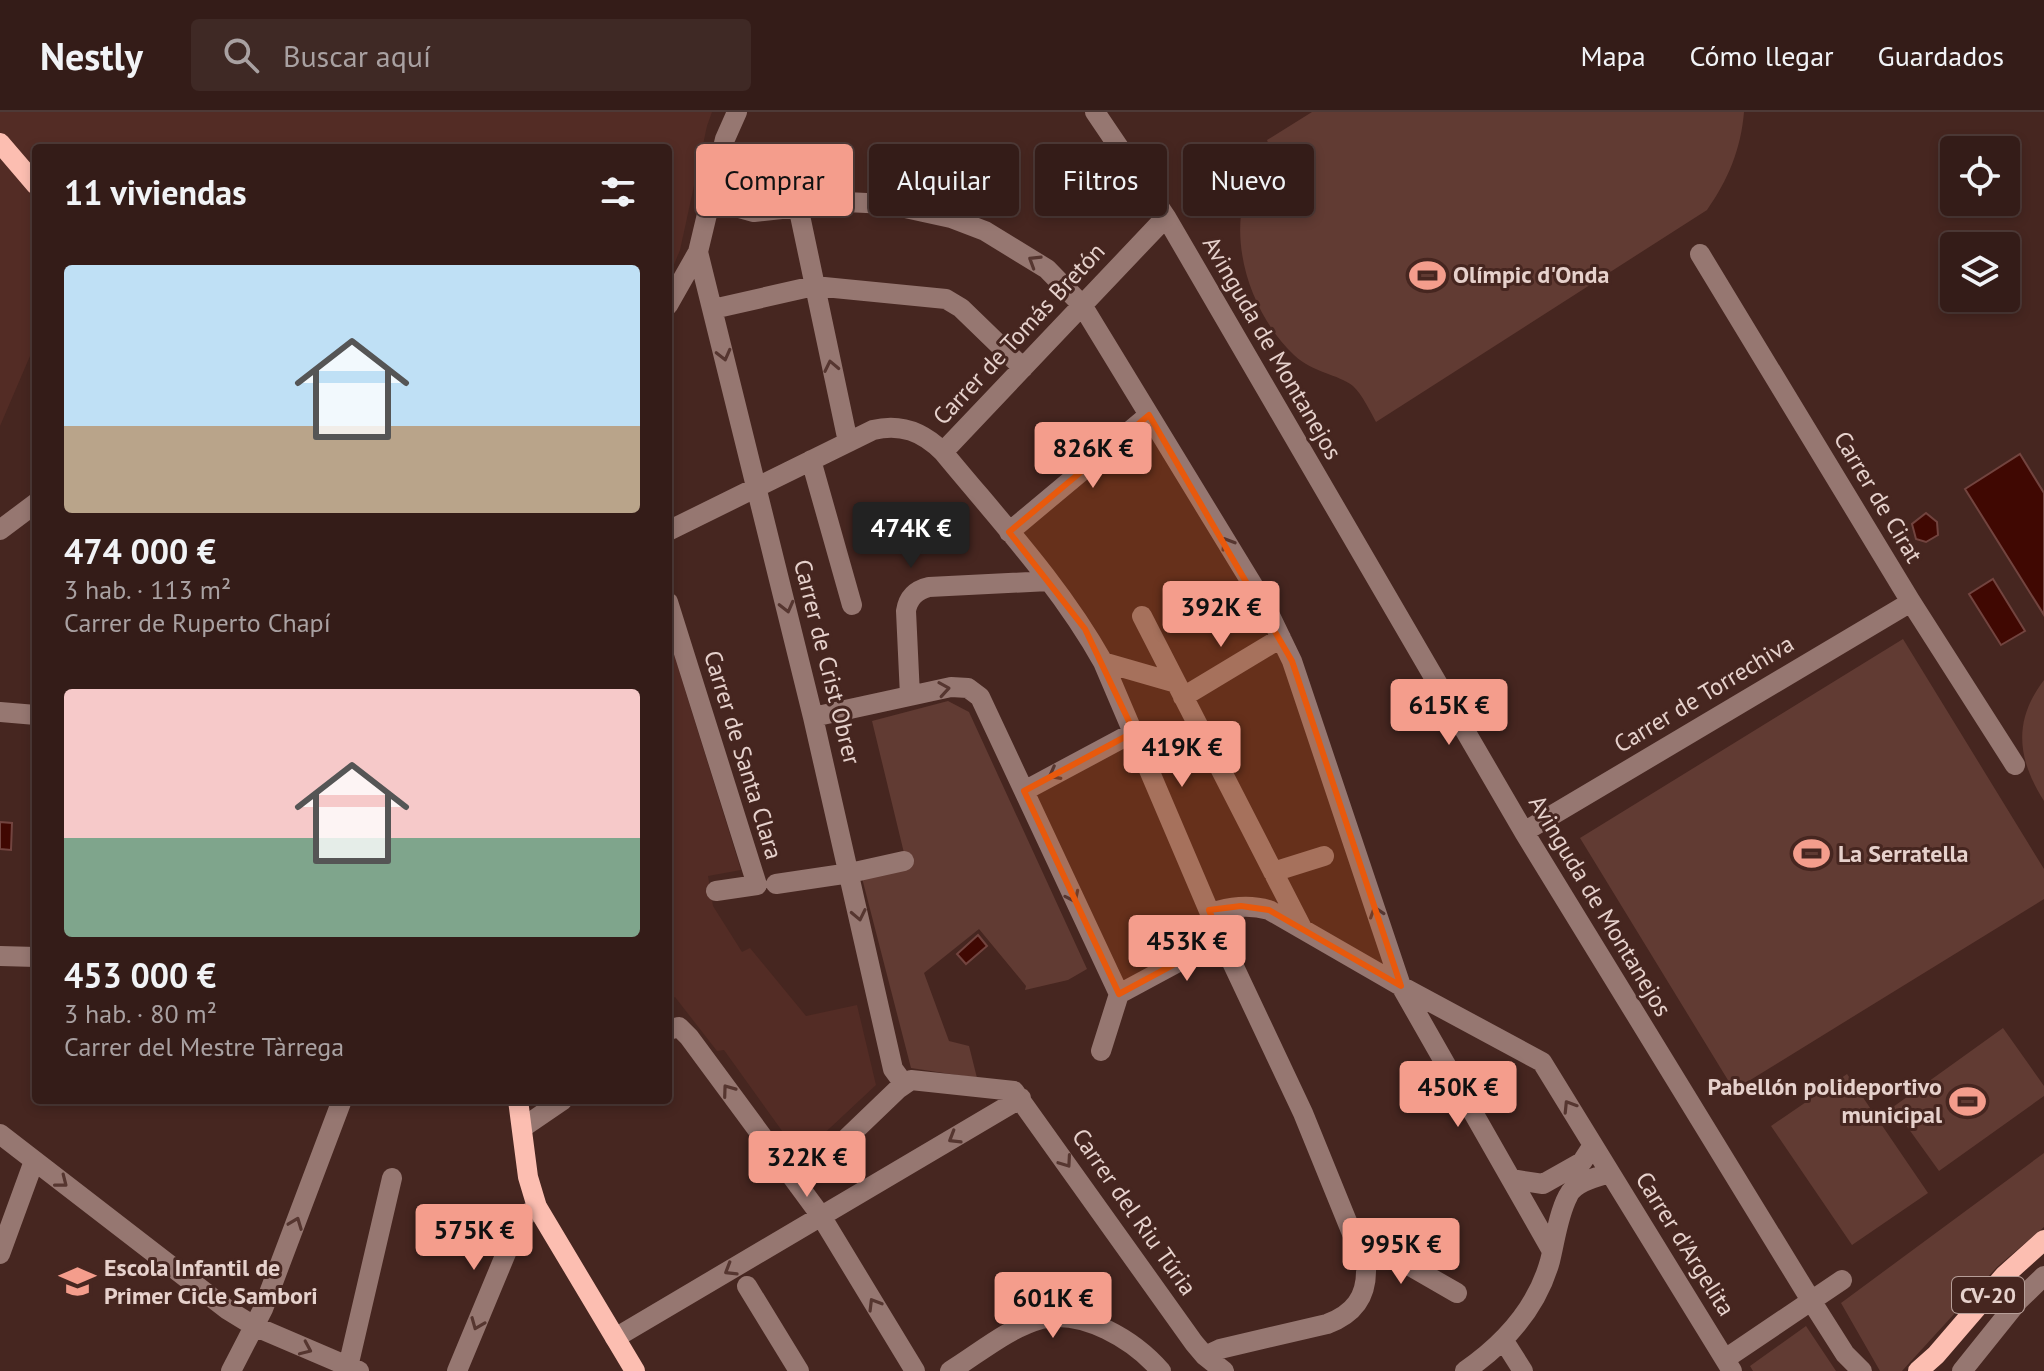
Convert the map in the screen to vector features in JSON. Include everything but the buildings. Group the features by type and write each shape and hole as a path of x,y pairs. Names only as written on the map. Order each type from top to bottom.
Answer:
{"main road":[{"path":"0,143 32,180"},
{"path":"519,1104 528,1177 537,1207 635,1371"},
{"name":"CV-20","path":"1918,1371 1933,1363 2004,1276 2044,1240"}],"street":[{"path":"724,144 737,112"},
{"name":"Avinguda de Montanejos","path":"1095,112 1166,217 1524,832 1846,1362 1862,1371"},
{"path":"853,202 887,204 951,218 985,231 1047,269 1082,305 1265,605 1292,661 1401,986"},
{"path":"672,298 698,252 707,216"},
{"path":"800,216 848,442"},
{"name":"Carrer de Tomás Bretón","path":"943,452 1166,217"},
{"name":"Carrer de Crist Obrer","path":"698,252 813,717 893,1069 904,1084"},
{"name":"Carrer de Cirat","path":"1700,254 1911,602 2015,765"},
{"path":"713,309 814,286 954,301 1023,368"},
{"path":"1009,532 1149,415"},
{"path":"672,529 848,442 882,428 902,427 926,437 943,452 1085,629 1134,732 1221,939 1303,1113 1366,1268 1364,1295 1348,1314 1327,1324 1220,1349 1205,1356"},
{"path":"811,460 852,605"},
{"path":"0,530 32,506"},
{"path":"910,696 906,611 910,599 918,591 929,587 1049,581"},
{"name":"Carrer de Torrechiva","path":"1524,832 1911,602"},
{"name":"Carrer de Santa Clara","path":"672,615 757,885 716,891"},
{"path":"1142,616 1302,928"},
{"path":"1103,662 1180,690 1281,638"},
{"path":"813,717 960,687 968,688 980,697 1103,961 1126,991"},
{"path":"0,712 32,715"},
{"path":"1024,791 1134,732"},
{"path":"1273,872 1324,856"},
{"name":"Carrer de Santa Clara","path":"776,884 904,861"},
{"name":"Carrer d'Argelita","path":"1210,913 1226,908 1255,906 1269,910 1542,1062 1728,1365"},
{"path":"1101,1051 1126,991 1221,939"},
{"path":"0,956 32,957"},
{"name":"Carrer d'Argelita","path":"1401,986 1552,1251"},
{"path":"672,1029 679,1027 689,1037 821,1216 915,1371"},
{"path":"615,1338 1021,1098 1014,1091 1007,1090 918,1080 904,1084 798,1185"},
{"name":"Carrer del Riu Túria","path":"1021,1098 1205,1356 1224,1371"},
{"path":"231,1371 263,1309 340,1104"},
{"path":"522,1128 557,1104"},
{"path":"0,1134 228,1310 254,1326 353,1369 392,1178"},
{"path":"1515,1186 1543,1184 1582,1162 1593,1145"},
{"path":"0,1254 34,1161"},
{"path":"1515,1186 1568,1193 1585,1182 1610,1173"},
{"path":"1465,1371 1504,1341 1535,1297 1568,1193"},
{"path":"457,1371 514,1234 523,1217 537,1207"},
{"path":"1358,1243 1384,1251 1457,1293"},
{"path":"1962,1371 2019,1300 2044,1276"},
{"path":"1728,1365 1842,1280"},
{"path":"747,1286 799,1371"},
{"path":"950,1371 1017,1329 1058,1317 1084,1322 1113,1334 1134,1346 1161,1371"},
{"path":"1504,1341 1523,1371"}],"highlighted area":[{"path":"1149,415 1292,661 1401,986 1269,910 1241,906 1209,910 1221,939 1119,994 1024,791 1134,732 1085,629 1009,532"}],"shaded area":[{"path":"0,112 712,112 703,144 696,144 696,177 680,250 672,269 672,144 32,144 32,351 0,426"},
{"name":"Olímpic d'Onda","path":"1312,112 1744,112 1732,164 1707,210 1376,422 1353,386 1317,370 1294,355 1264,316 1253,293 1241,243 1241,216 1314,216 1314,144 1268,144 1267,140"},
{"path":"2020,454 2044,493 2044,615 1965,489"},
{"path":"1926,513 1937,522 1938,535 1926,542 1916,539 1912,524"},
{"path":"1993,579 2025,631 2001,645 1969,594"},
{"name":"La Serratella","path":"1903,639 2044,869 2044,899 1734,1090 1580,838"},
{"path":"672,648 741,870 708,876 713,906 742,952 750,948 806,1016 857,1005 876,1085 800,1156 724,1050 717,1051 675,997 672,999"},
{"path":"2044,680 2044,801 2029,771 2022,741 2027,711"},
{"path":"948,701 969,712 1087,969 1068,980 1025,990 1026,986 979,929 924,973 949,1041 969,1046 977,1078 911,1068 862,878 913,866 904,853 872,721"},
{"path":"0,822 12,823 11,850 0,849"},
{"path":"978,935 987,946 966,964 957,954"},
{"name":"Pabellón polideportivo municipal","path":"2003,1028 2044,1086 2044,1096 1939,1171 1893,1107"},
{"path":"1847,1074 1928,1193 1852,1245 1771,1126"},
{"path":"2044,1153 2044,1227 1997,1267 1902,1371 1880,1371 1841,1303"},
{"path":"1806,1326 1836,1371 1753,1371 1750,1366"}],"place":[{"name":"Olímpic d'Onda","path":"1427,275"},
{"name":"La Serratella","path":"1812,854"},
{"name":"Pabellón polideportivo municipal","path":"1968,1101"},
{"name":"Escola Infantil de Primer Cicle Sambori","path":"78,1282"}]}
